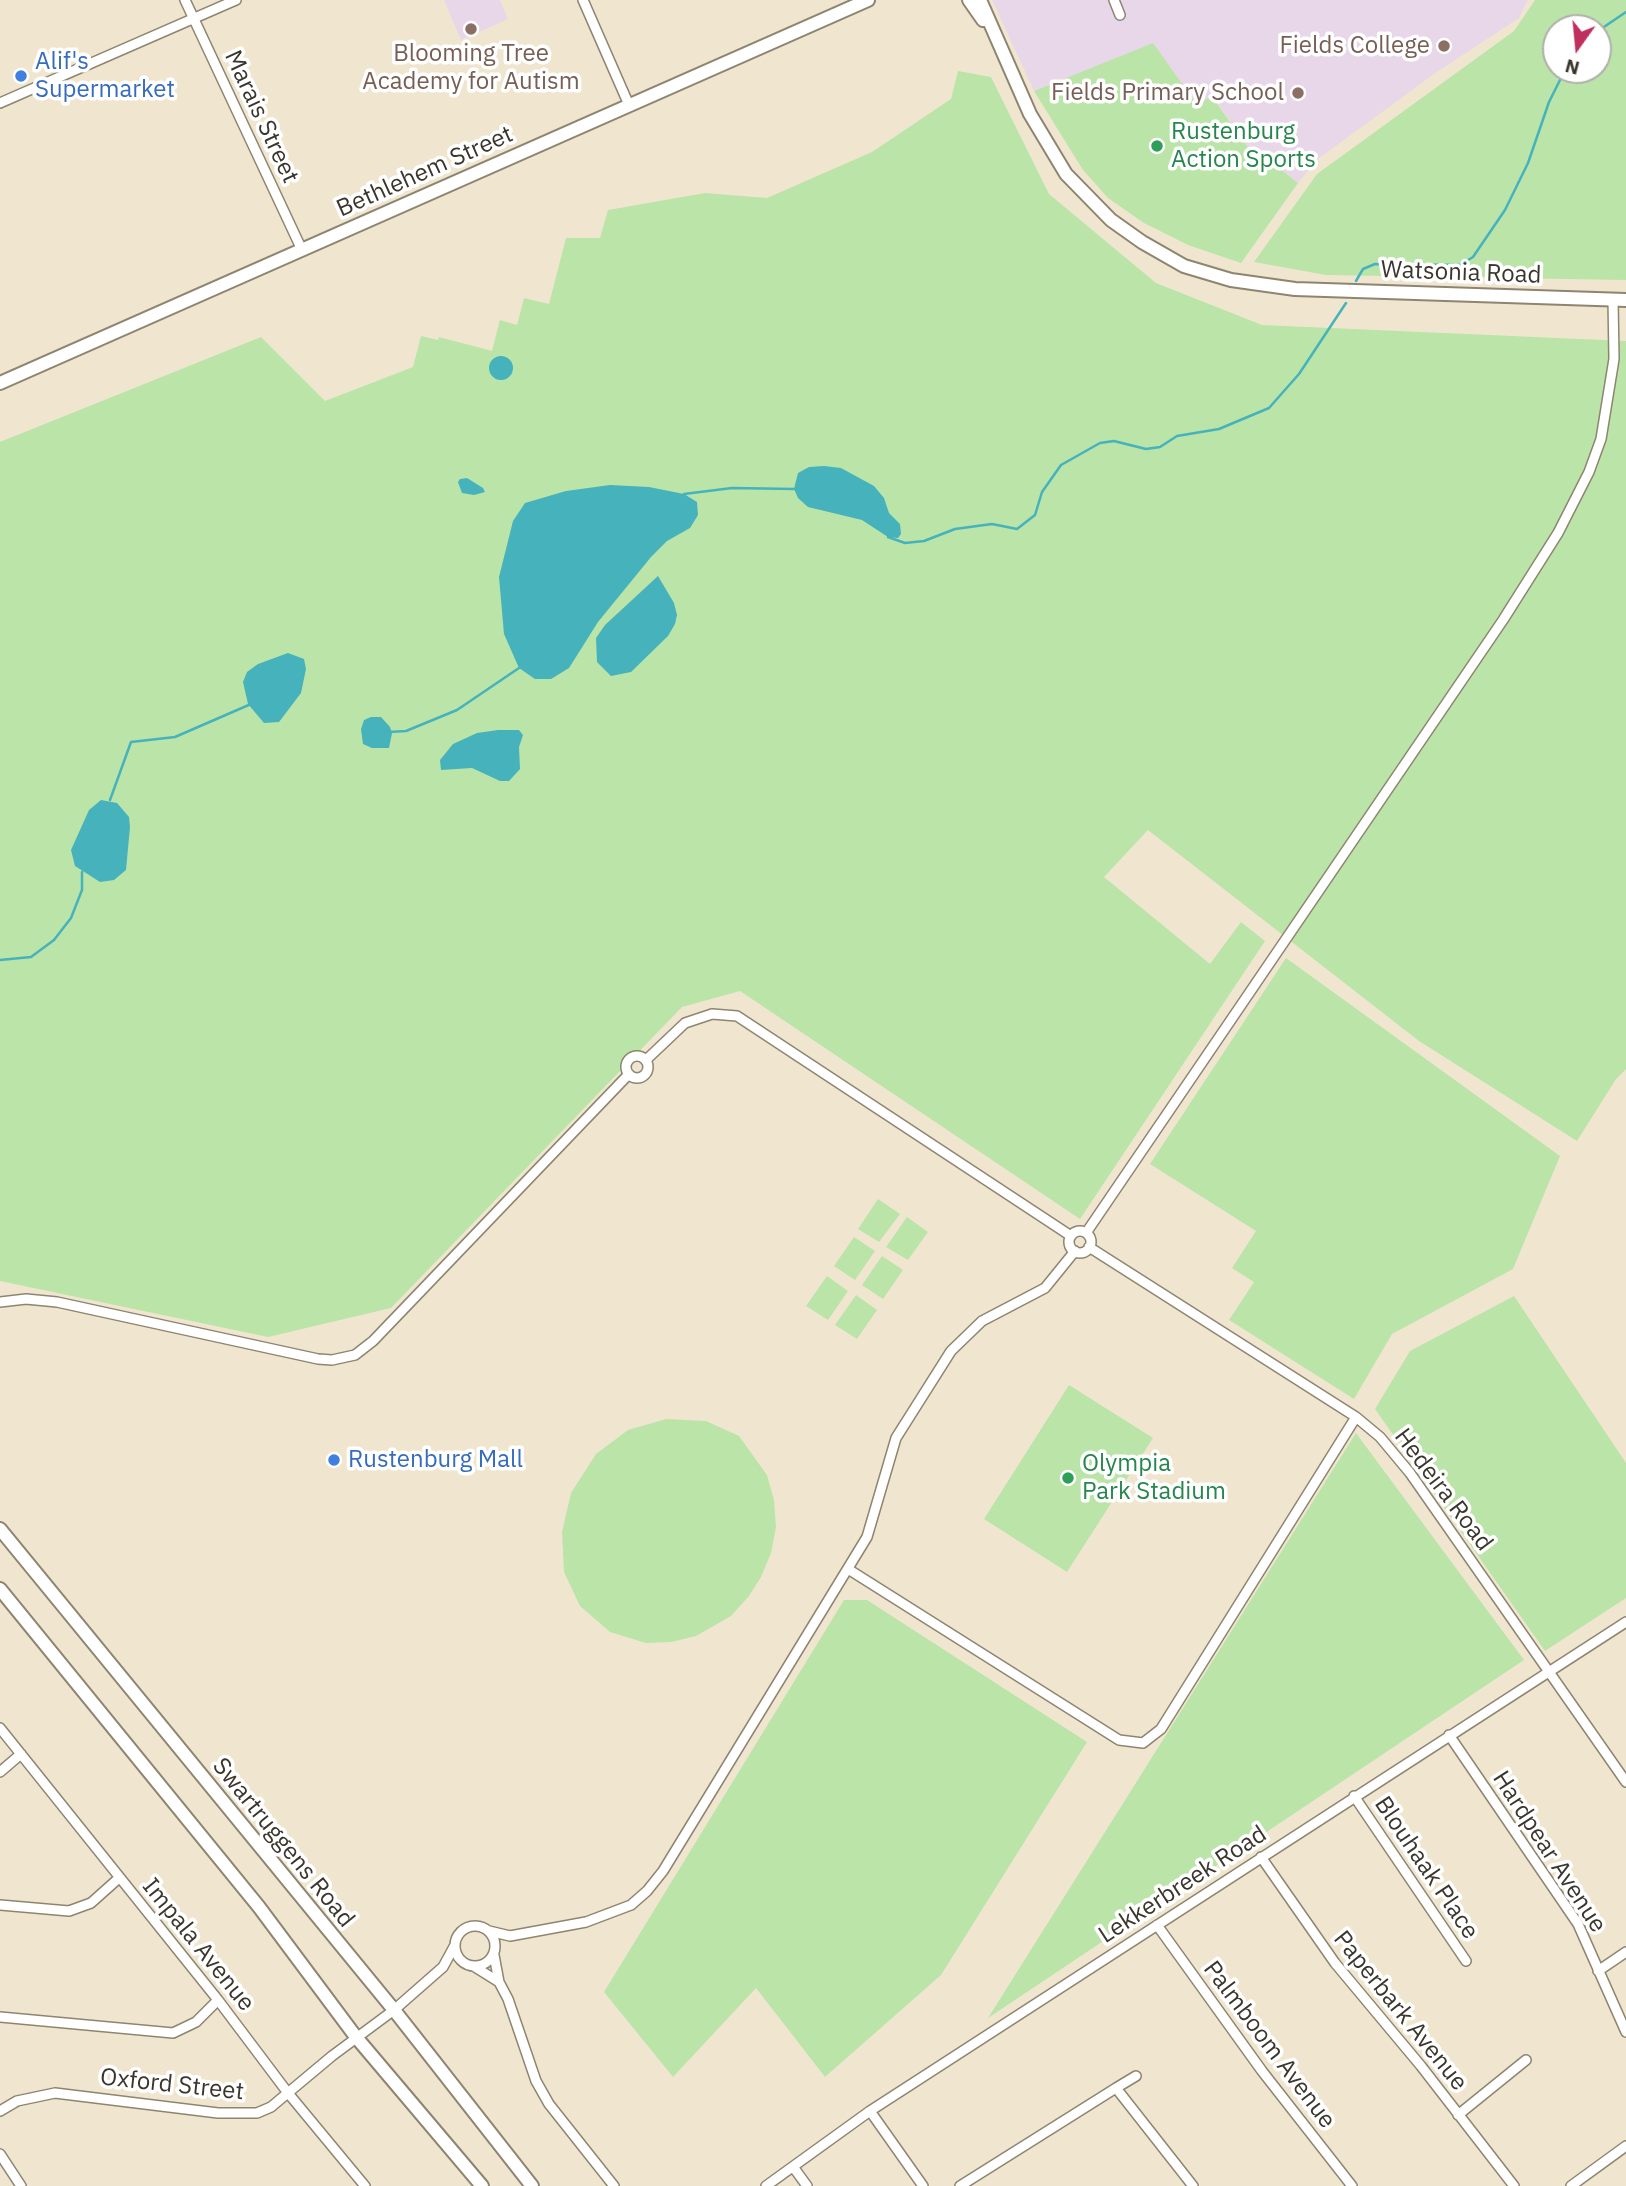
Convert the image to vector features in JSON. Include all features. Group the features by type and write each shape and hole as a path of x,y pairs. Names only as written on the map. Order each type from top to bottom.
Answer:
{"main road":[{"name":"Bethlehem Street","path":"0,383 868,0"},
{"path":"970,0 995,33"},
{"path":"980,0 995,33"},
{"name":"Watsonia Road","path":"995,33 1047,143 1066,174 1111,220 1142,242 1196,270 1262,286 1295,289 1619,299"},
{"name":"Swartruggens Road","path":"0,1529 394,2010 532,2186"},
{"path":"0,1589 258,1907 356,2037 482,2186"}],"street":[{"name":"Marais Street","path":"185,0 302,250"},
{"path":"0,103 236,0"},
{"path":"583,0 629,104"},
{"path":"1114,0 1120,15"},
{"path":"1086,1233 1503,620 1559,533 1589,472 1601,439 1614,359 1619,299"},
{"path":"646,1060 640,1056 630,1058 626,1064 629,1074 636,1078 646,1074 646,1060 677,1029 696,1017 712,1014 737,1016 1070,1236"},
{"path":"0,1302 26,1299 57,1303 318,1359 331,1360 355,1355 373,1341 629,1074"},
{"path":"1079,1231 1086,1233 1091,1238 1089,1247 1082,1253 1075,1251 1070,1246 1070,1236 1079,1231"},
{"name":"Hedeira Road","path":"1089,1247 1356,1417 1380,1437 1410,1473 1625,1779"},
{"path":"443,1967 466,1928 478,1926 489,1931 521,1935 612,1914 631,1905 647,1891 663,1871 848,1569 874,1521 891,1453 903,1423 951,1351 982,1321 1045,1288 1075,1251"},
{"path":"848,1569 1119,1740 1143,1744 1161,1729 1356,1417"},
{"name":"Lekkerbreek Road","path":"766,2186 870,2111 1626,1622"},
{"name":"Impala Avenue","path":"0,1728 218,2000 288,2093 365,2186"},
{"name":"Hardpear Avenue","path":"1449,1735 1578,1924 1626,2032"},
{"path":"0,1772 21,1754"},
{"name":"Blouhaak Place","path":"1354,1796 1466,1961"},
{"name":"Paperbark Avenue","path":"1261,1857 1335,1963 1514,2186"},
{"path":"0,1905 69,1911 90,1903 119,1878"},
{"name":"Palmboom Avenue","path":"1157,1925 1247,2050 1352,2186"},
{"path":"489,1931 495,1941 499,1982 508,1999 536,2081 549,2104 614,2186"},
{"path":"475,1967 488,1963 495,1954 521,1935"},
{"path":"455,1945 463,1962"},
{"path":"1598,1971 1626,1952"},
{"path":"443,1967 463,1962 499,1982"},
{"name":"Oxford Street","path":"0,2110 18,2101 55,2093 239,2114 257,2113 271,2107 356,2037 394,2010 443,1967"},
{"path":"0,2017 173,2033 196,2022 218,2000"},
{"path":"1458,2115 1525,2060"},
{"path":"960,2186 1136,2076"},
{"path":"1116,2088 1193,2186"},
{"path":"870,2111 923,2186"},
{"path":"1571,2186 1626,2146"},
{"path":"0,2154 21,2186"},
{"path":"794,2168 807,2186"}],"shaded area":[{"name":"Blooming Tree Academy for Autism","path":"444,0 500,0 508,19 461,40"},
{"name":"Fields Primary School","path":"992,0 1528,0 1519,18 1434,74 1318,159 1298,183 1274,164 1258,163 1212,95 1198,106 1153,44 1034,91"}],"green space":[{"path":"1535,0 1626,0 1626,280 1326,275 1254,262 1317,174 1514,31"},
{"name":"Rustenburg Action Sports","path":"1153,43 1198,106 1211,95 1258,162 1274,164 1298,183 1241,263 1188,245 1144,223 1108,198 1083,170 1034,91"},
{"path":"958,71 991,77 1049,194 1156,283 1262,325 1626,341 1626,1069 1616,1079 1577,1141 1419,1041 1148,830 1104,877 1210,964 1241,922 1265,941 1080,1219 740,991 682,1007 391,1308 268,1337 0,1281 0,442 261,337 325,401 413,367 421,336 438,340 439,337 492,351 500,320 517,325 524,298 549,304 566,238 600,238 608,210 705,193 767,198 872,152 951,99"},
{"path":"1286,958 1560,1156 1513,1269 1392,1334 1354,1399 1229,1320 1254,1282 1232,1268 1256,1231 1150,1164"},
{"path":"878,1199 900,1214 879,1242 858,1229"},
{"path":"907,1217 928,1232 908,1260 886,1247"},
{"path":"854,1237 875,1251 855,1280 834,1266"},
{"path":"882,1256 903,1270 883,1299 862,1285"},
{"path":"827,1276 848,1291 828,1320 806,1306"},
{"path":"856,1295 877,1310 857,1339 835,1325"},
{"path":"1514,1296 1626,1463 1626,1598 1545,1651 1375,1409 1410,1351"},
{"name":"Olympia Park Stadium","path":"1069,1385 1153,1438 1067,1572 984,1519"},
{"path":"666,1419 706,1421 739,1436 767,1475 774,1500 776,1527 771,1553 761,1577 731,1616 696,1636 671,1642 646,1643 610,1632 580,1606 564,1572 562,1532 571,1493 596,1454 628,1430"},
{"path":"1356,1433 1524,1660 988,2018"},
{"path":"844,1600 867,1600 1087,1742 941,1975 825,2077 756,1988 673,2077 604,1992"}],"water":[{"path":"501,356 509,360 513,368 509,376 501,380 493,376 489,368 493,360"},
{"path":"809,467 841,468 874,486 884,498 889,513 900,524 901,534 898,538 888,537 862,520 808,507 798,498 794,489 798,473"},
{"path":"467,478 485,492 474,495 462,493 458,482"},
{"path":"610,485 649,487 684,494 697,502 698,515 690,528 667,541 651,557 598,622 569,668 551,679 535,679 519,668 504,634 499,577 513,521 525,503 566,491"},
{"path":"658,576 674,603 677,615 675,624 668,636 631,672 611,676 597,662 596,638 605,625"},
{"path":"288,653 304,659 306,669 301,693 279,722 264,723 248,704 243,682 247,672 258,664"},
{"path":"381,717 390,727 392,733 389,748 372,748 363,744 361,729 364,720"},
{"path":"519,730 523,735 519,747 520,769 509,781 500,781 472,768 441,770 440,760 453,744 477,733"},
{"path":"101,800 117,803 129,817 130,827 126,870 114,880 100,882 75,866 71,850 89,810"}],"waterway":[{"path":"1612,22 1626,12"},
{"path":"1356,281 1363,269 1375,264 1460,265 1473,257 1505,210 1528,163 1558,84"},
{"path":"888,537 905,543 924,541 955,529 992,524 1017,529 1035,515 1042,492 1061,465 1100,443 1114,441 1146,449 1160,447 1177,436 1219,429 1269,408 1299,374 1346,303"},
{"path":"684,494 732,488 794,489"},
{"path":"389,732 406,731 457,710 519,668"},
{"path":"110,800 131,742 175,737 251,704"},
{"path":"0,960 31,957 54,940 71,918 82,890 82,872"}],"place":[{"name":"Blooming Tree Academy for Autism","path":"471,29"},
{"name":"Fields College","path":"1444,46"},
{"name":"Alif's Supermarket","path":"21,76"},
{"name":"Fields Primary School","path":"1298,93"},
{"name":"Rustenburg Action Sports","path":"1157,146"},
{"name":"Rustenburg Mall","path":"334,1460"},
{"name":"Olympia Park Stadium","path":"1068,1478"}]}
